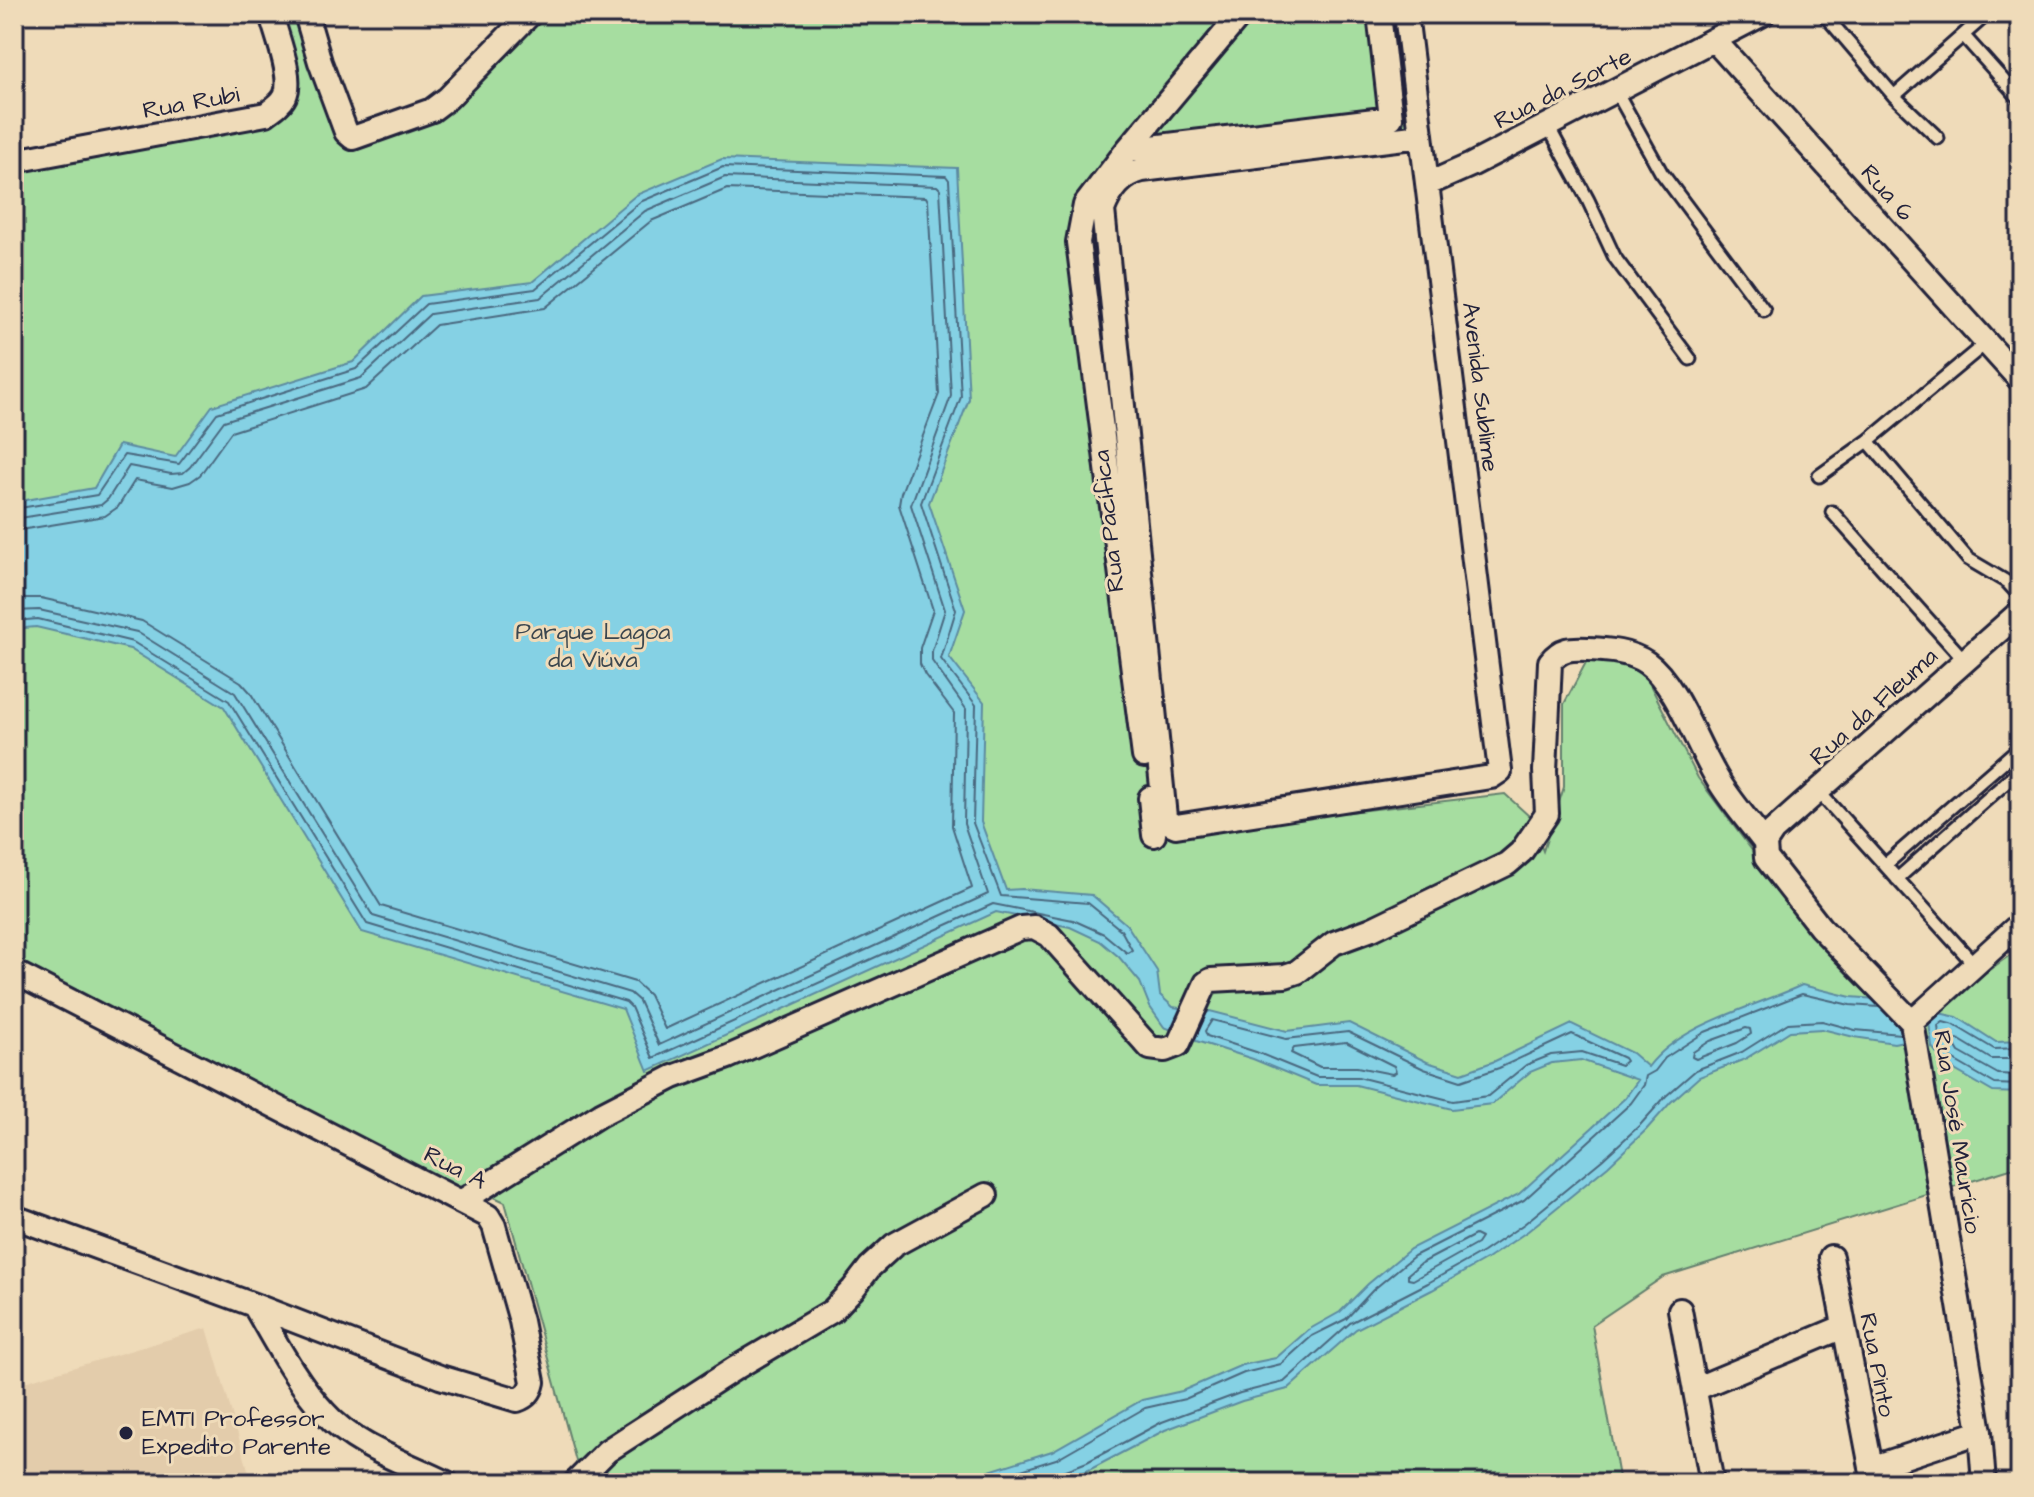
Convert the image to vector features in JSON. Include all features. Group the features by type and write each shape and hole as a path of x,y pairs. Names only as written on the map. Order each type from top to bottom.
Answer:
{"street":[{"name":"Rua Rubi","path":"14,161 266,114 280,104 289,81 271,14"},
{"path":"306,14 320,62 349,136 353,138 432,110 448,98 530,14"},
{"path":"1154,835 1078,242 1085,205 1241,14"},
{"path":"1127,150 1391,118 1379,14"},
{"name":"Avenida Sublime","path":"1406,14 1501,767"},
{"path":"1717,14 1737,27"},
{"name":"Rua da Sorte","path":"1428,184 1548,126 1763,14"},
{"name":"Rua 6","path":"1714,40 2020,380"},
{"name":"Rua Pacífica","path":"1421,136 1142,170 1122,180 1103,210 1165,817 1167,822 1176,826 1491,777 1501,767"},
{"name":"Rua da Fleuma","path":"1765,843 1773,831 2020,612"},
{"name":"Rua José Maurício","path":"462,1201 601,1114 673,1077 728,1057 1021,928 1034,927 1049,935 1150,1048 1172,1049 1178,1045 1206,983 1211,980 1285,976 1297,972 1334,943 1417,908 1507,864 1521,852 1547,814 1545,771 1550,662 1557,653 1570,648 1611,650 1647,663 1662,677 1720,783 1765,843 1766,858 1820,927 1912,1022 1980,1432 1984,1483"},
{"path":"1912,1022 2020,924"},
{"name":"Rua A","path":"14,972 488,1216 494,1226 521,1321 532,1388 524,1398 517,1400 440,1377 14,1217"},
{"path":"575,1483 607,1451 734,1369 832,1311 870,1267 894,1245 986,1195"},
{"name":"Rua Pinto","path":"1831,1257 1873,1476"},
{"path":"254,1305 324,1413 361,1441 447,1483"},
{"path":"1680,1310 1712,1483"},
{"path":"1695,1389 1843,1327"},
{"path":"1873,1476 1980,1432"}],"lane":[{"path":"1824,14 1894,96 1938,138"},
{"path":"1894,96 1987,14"},
{"path":"1963,35 2020,99"},
{"path":"1616,91 1661,172 1764,310"},
{"path":"1548,126 1615,258 1690,359"},
{"path":"1819,476 1868,441 1986,343"},
{"path":"1868,441 1968,559 2007,582 2020,596"},
{"path":"1832,512 1965,661"},
{"path":"1885,865 2020,747"},
{"path":"1897,879 2020,770"},
{"path":"1818,791 1975,965"}],"shaded area":[{"name":"EMTI Professor Expedito Parente","path":"207,1328 252,1483 15,1483 14,1385"}],"green space":[{"name":"Parque Lagoa da Viúva","path":"271,14 306,14 346,132 419,116 530,14 1396,14 1409,128 1133,161 1090,218 1160,834 1505,794 1529,816 1543,851 1564,787 1564,704 1593,649 1644,673 1698,778 1807,924 1915,1020 2020,948 2020,1166 1663,1277 1592,1325 1620,1483 582,1483 505,1202 479,1190 462,1201 14,972 14,162 280,104"}],"water":[{"path":"722,159 957,168 969,399 929,503 965,610 949,657 984,702 981,822 1006,890 1092,895 1127,925 1157,971 1160,995 1173,1007 1186,1009 1177,1032 1164,1027 1150,1007 1140,982 1119,957 1100,941 1070,927 996,912 648,1071 623,1009 362,932 224,707 130,649 36,627 14,629 14,502 94,488 119,445 175,457 212,406 353,362 421,296 532,282 636,195"},
{"path":"1802,985 1851,997 1890,1000 1913,1039 1894,1043 1822,1029 1790,1031 1745,1059 1699,1077 1608,1166 1528,1231 1487,1259 1356,1329 1288,1389 1242,1401 1165,1430 1091,1469 1056,1483 952,1483 1052,1451 1142,1400 1182,1391 1242,1365 1276,1358 1308,1330 1340,1312 1410,1249 1519,1194 1625,1098 1638,1080 1581,1060 1552,1063 1530,1072 1492,1104 1452,1109 1356,1085 1316,1085 1253,1059 1193,1040 1202,1015 1210,1011 1287,1031 1349,1023 1427,1062 1462,1073 1495,1061 1572,1024 1632,1053 1648,1067 1662,1052 1698,1028"},
{"path":"1939,1013 1957,1017 1996,1042 2020,1041 2020,1093 1993,1092 1946,1065 1932,1047 1929,1022"}],"place":[{"name":"EMTI Professor Expedito Parente","path":"126,1433"}]}
